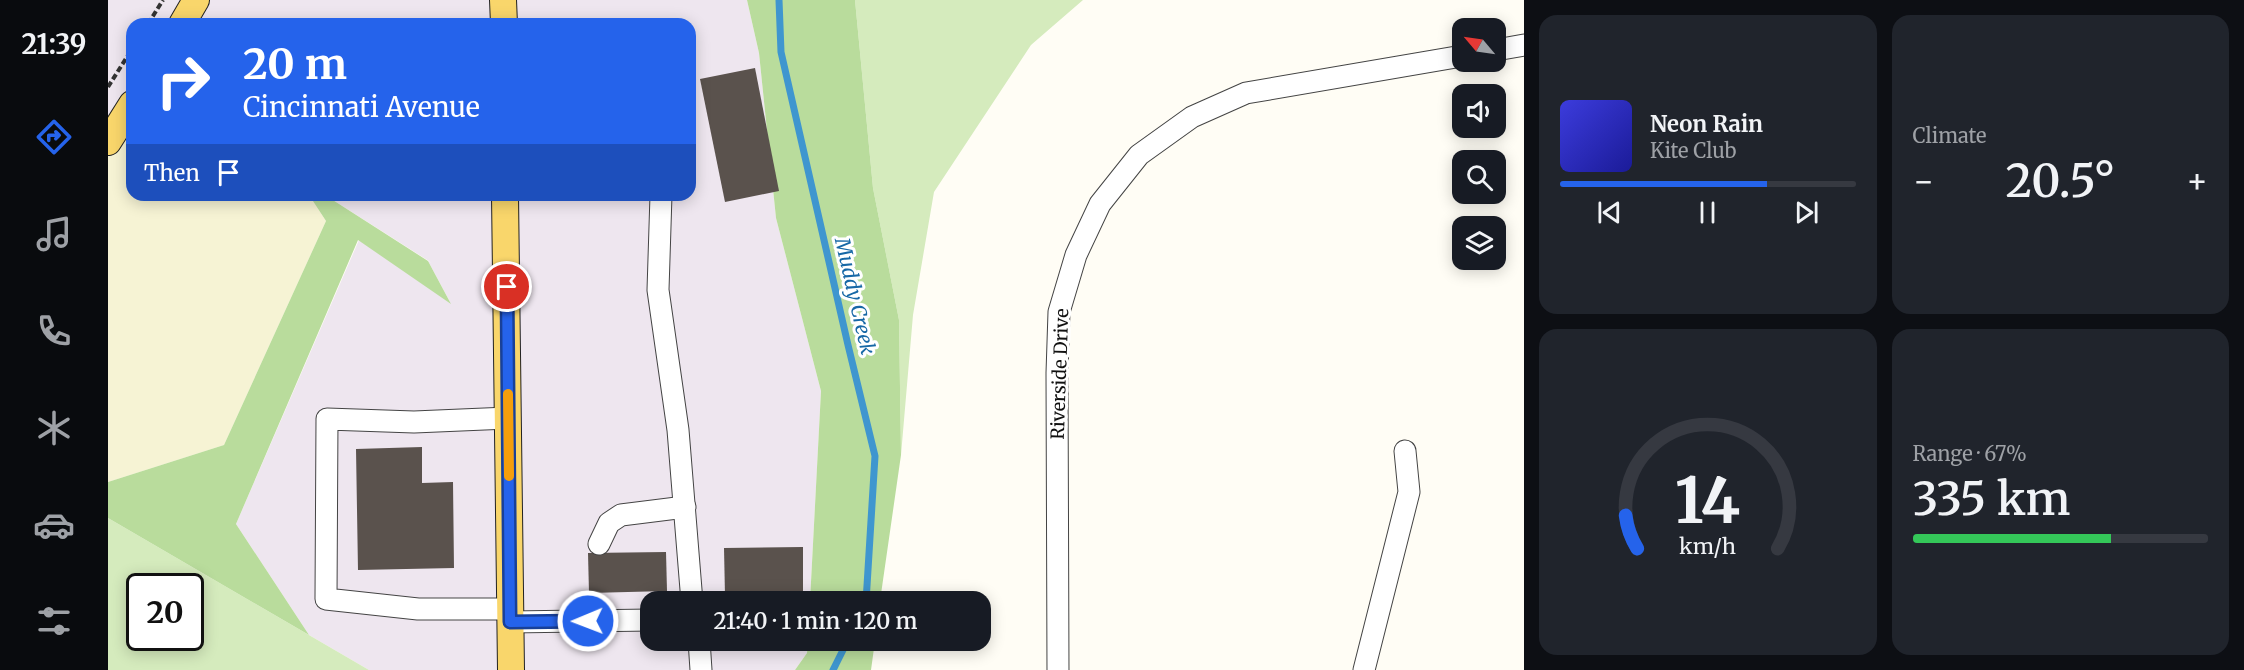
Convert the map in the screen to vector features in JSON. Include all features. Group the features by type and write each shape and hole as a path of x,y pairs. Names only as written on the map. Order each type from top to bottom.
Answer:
{"main road":[{"path":"186,18 196,0"},
{"path":"503,0 504,18"},
{"path":"108,142 126,114"},
{"path":"506,201 511,670"}],"street":[{"path":"1506,48 1524,45"},
{"name":"Riverside Drive","path":"1058,670 1057,373 1059,312 1076,255 1100,204 1139,155 1192,117 1246,93 1452,58"},
{"path":"661,201 658,290 678,430 691,591"},
{"path":"508,418 414,422 327,419 326,599 418,609 640,620"},
{"path":"1364,670 1409,492 1405,451"},
{"path":"599,544 609,523 621,514 685,507"},
{"path":"700,651 701,670"}],"path":[{"path":"152,18 163,0"},
{"path":"108,87 126,58"}],"shaded area":[{"path":"108,0 747,0 759,53 776,218 821,391 811,591 640,591 640,651 807,651 795,670 369,670 309,635 236,524 359,240 450,302 428,261 432,263 334,201 696,201 696,18 126,18 126,114 108,142"},
{"path":"126,114 126,201 313,201 326,221 224,445 108,482 108,142"}],"green space":[{"path":"747,0 855,0 873,188 899,320 901,455 881,591 811,591 821,391 776,218 759,53"},
{"path":"855,0 1083,0 1031,45 934,192 913,315 901,455 899,320 873,188"},
{"path":"313,201 334,201 428,261 451,304 358,240 236,524 309,635 108,518 108,482 224,445 326,221"},
{"path":"108,518 202,573 126,573 126,651 204,651 204,574 369,670 108,670"},
{"path":"807,651 874,651 871,670 795,670"}],"building":[{"path":"755,68 779,191 725,202 700,79"},
{"path":"422,447 422,483 453,482 454,568 358,570 356,449"},
{"path":"803,547 803,591 725,591 724,548"},
{"path":"666,552 667,591 589,593 588,553"}],"waterway":[{"name":"Muddy Creek","path":"779,0 781,52 875,456 867,591"},
{"name":"Muddy Creek","path":"833,670 842,651"}],"slow traffic":[{"path":"508,394 509,476"}],"route":[{"path":"507,287 510,622 588,621"}]}
